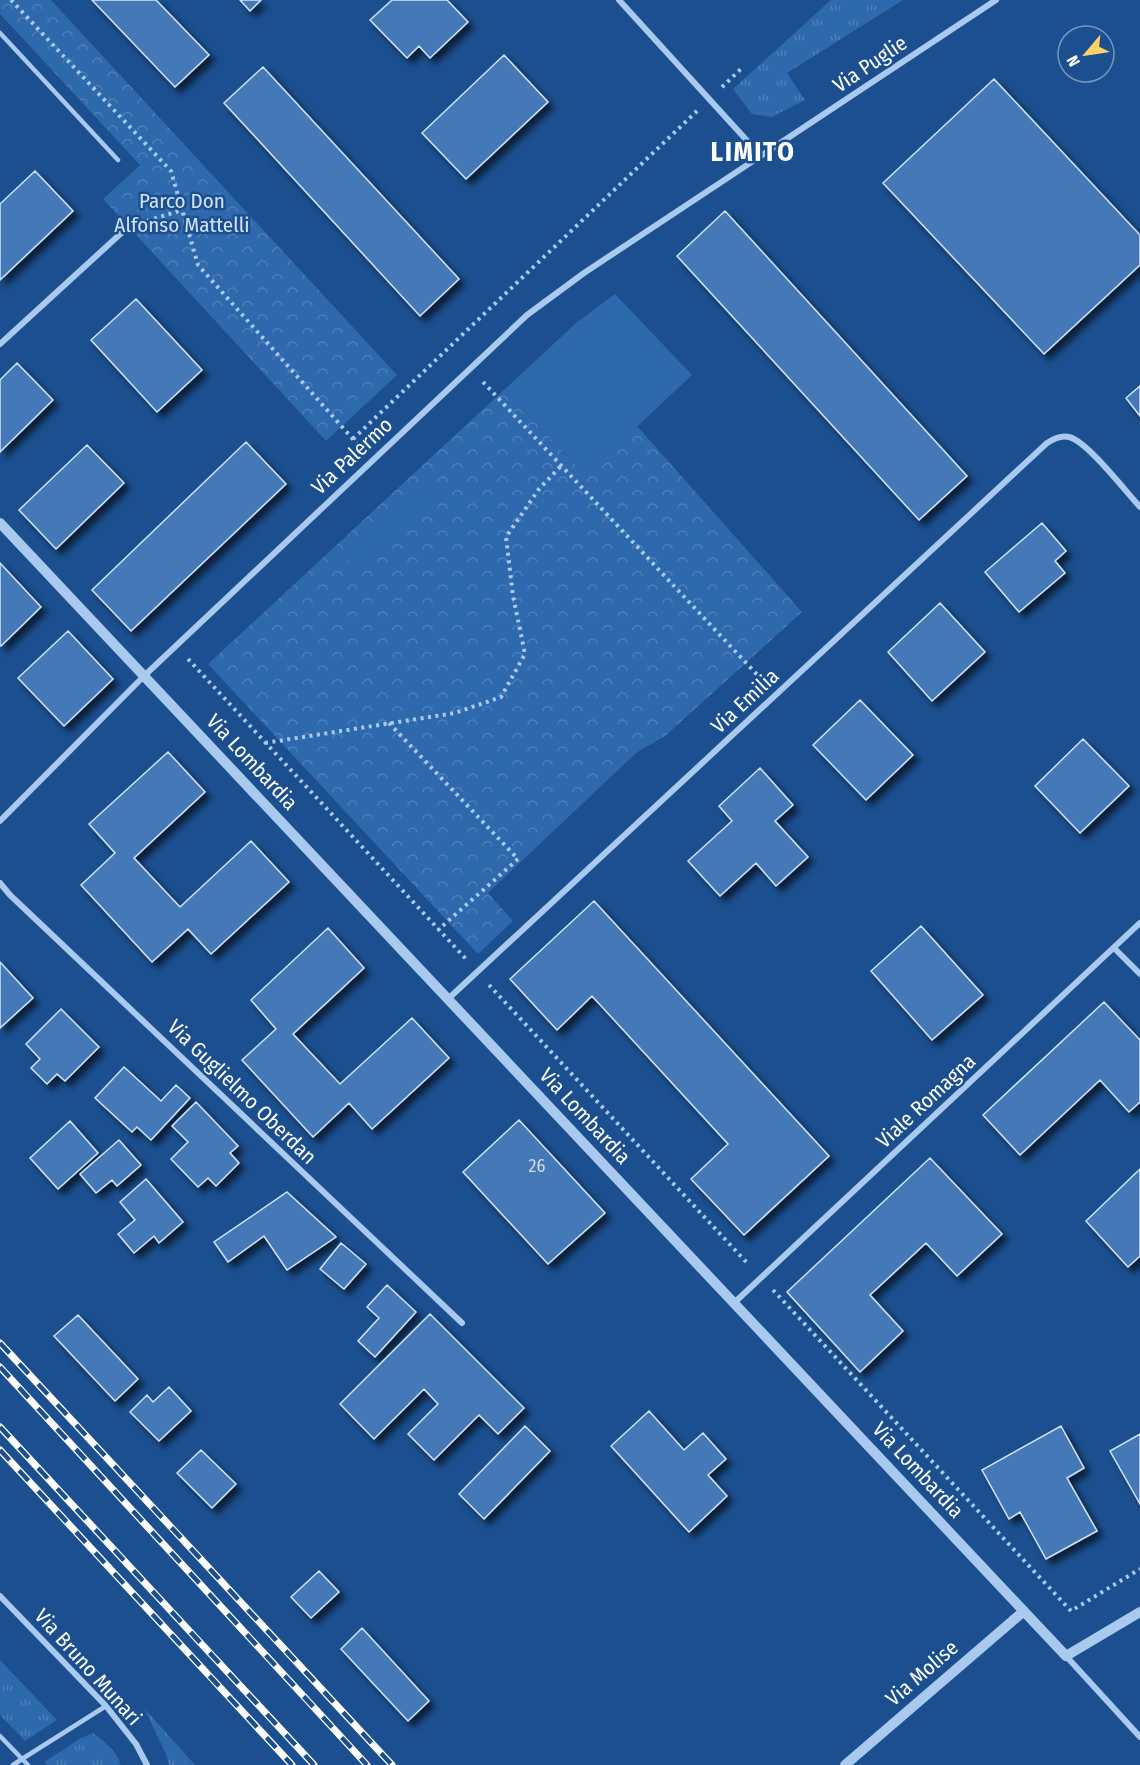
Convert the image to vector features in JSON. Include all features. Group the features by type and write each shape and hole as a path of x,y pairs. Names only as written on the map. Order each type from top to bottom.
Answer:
{"street":[{"path":"620,0 761,156"},
{"name":"Via Puglie","path":"761,156 996,0"},
{"name":"Via Palermo","path":"0,821 144,676 527,315 570,282 761,156"},
{"path":"0,344 129,226"},
{"name":"Via Emilia","path":"448,999 1047,443 1068,436 1081,443 1140,507"},
{"name":"Via Lombardia","path":"0,523 1140,1737"},
{"name":"Via Guglielmo Oberdan","path":"0,883 462,1323"},
{"name":"Viale Romagna","path":"734,1303 1140,923"},
{"path":"1114,948 1140,974"},
{"name":"Via Bruno Munari","path":"0,1596 106,1706 136,1744 147,1765"},
{"name":"Via Molise","path":"845,1765 1024,1611"},
{"path":"1066,1656 1140,1612"},
{"path":"12,1765 22,1759"}],"lane":[{"path":"0,33 118,160"},
{"path":"22,1759 106,1706"},
{"path":"0,1736 28,1765"}],"path":[{"path":"11,0 171,171 198,265 372,460"},
{"path":"353,439 743,68"},
{"path":"129,226 183,210"},
{"path":"469,368 776,695"},
{"path":"265,743 455,713 501,697 525,654 513,596 506,537 539,489 561,466"},
{"path":"196,652 187,660 1071,1611 1140,1569"},
{"path":"389,723 518,859 438,930"}],"green space":[{"name":"Parco Don Alfonso Mattelli","path":"0,0 51,0 397,375 326,441 103,199 140,165 0,14"},
{"path":"831,0 903,0 787,73 805,100 772,117 752,114 733,89"},
{"path":"615,294 692,375 585,475 505,389 576,323"},
{"path":"505,389 585,475 637,426 802,612 665,736 636,753 488,893 513,921 478,954 208,664"},
{"path":"426,485 437,497 356,569 343,556"},
{"path":"0,1660 57,1720 25,1741 0,1715"},
{"path":"144,1708 195,1765 169,1765"},
{"path":"93,1733 113,1751 121,1765 47,1765 44,1762 81,1738"}],"building":[{"path":"92,0 156,0 209,55 175,87"},
{"path":"240,0 261,0 250,11"},
{"path":"392,0 447,0 468,22 430,58 419,46 407,58 370,20"},
{"path":"504,55 548,102 466,179 422,133"},
{"path":"263,67 459,279 420,316 224,103"},
{"path":"994,79 1140,235 1140,265 1044,354 883,183"},
{"path":"35,171 73,211 0,280 0,204"},
{"path":"725,211 967,476 919,520 677,256"},
{"path":"136,299 202,370 157,412 91,340"},
{"path":"17,363 53,400 0,452 0,380"},
{"path":"1140,386 1140,416 1126,398"},
{"path":"246,442 286,484 131,631 92,590"},
{"path":"87,445 124,483 56,549 19,510"},
{"path":"1042,523 1066,551 1055,561 1065,573 1019,612 985,572"},
{"path":"0,563 41,607 1,646 0,645"},
{"path":"940,603 985,652 932,701 888,652"},
{"path":"68,631 113,679 64,726 18,678"},
{"path":"860,700 913,755 866,800 813,745"},
{"path":"1083,739 1129,786 1080,833 1035,786"},
{"path":"168,752 205,792 134,858 180,907 251,841 289,882 211,954 188,929 152,962 81,885 115,853 89,824"},
{"path":"760,768 793,805 775,821 808,857 776,886 756,863 720,896 688,861 732,821 719,806"},
{"path":"594,901 829,1156 744,1235 691,1179 728,1144 592,996 557,1030 510,979"},
{"path":"921,926 983,995 932,1040 871,971"},
{"path":"328,928 364,968 293,1034 340,1084 412,1018 449,1058 372,1129 349,1103 313,1137 242,1060 276,1029 251,1000"},
{"path":"0,962 33,998 0,1028"},
{"path":"1104,1002 1140,1040 1140,1102 1129,1112 1100,1080 1020,1155 983,1115"},
{"path":"61,1009 99,1047 65,1081 57,1074 47,1084 31,1068 40,1059 26,1044"},
{"path":"124,1067 161,1101 176,1085 190,1098 151,1140 137,1127 132,1132 95,1098"},
{"path":"196,1102 238,1146 230,1153 239,1163 216,1186 208,1178 198,1187 171,1159 188,1142 172,1126"},
{"path":"519,1120 605,1213 548,1264 463,1172"},
{"path":"70,1121 98,1153 58,1189 30,1158"},
{"path":"119,1140 141,1165 117,1186 112,1180 96,1193 80,1174"},
{"path":"930,1158 1002,1234 957,1276 926,1243 870,1295 903,1331 860,1372 787,1292"},
{"path":"1140,1169 1140,1256 1128,1267 1086,1221"},
{"path":"146,1179 183,1222 159,1243 154,1236 134,1253 118,1234 135,1220 120,1202"},
{"path":"287,1192 336,1237 287,1270 264,1236 228,1262 214,1242"},
{"path":"341,1243 366,1264 344,1289 320,1269"},
{"path":"387,1285 416,1312 375,1357 358,1341 379,1318 367,1307"},
{"path":"430,1314 524,1408 498,1434 479,1415 434,1460 408,1434 438,1404 424,1389 374,1439 340,1404"},
{"path":"78,1315 138,1379 115,1401 54,1336"},
{"path":"169,1387 191,1411 159,1441 130,1412 147,1395 153,1402"},
{"path":"649,1411 684,1450 703,1433 726,1459 708,1475 727,1496 689,1532 611,1446"},
{"path":"525,1426 550,1451 484,1519 459,1494"},
{"path":"1061,1426 1084,1468 1067,1478 1097,1531 1046,1559 1020,1512 1009,1519 982,1470"},
{"path":"1140,1434 1140,1504 1110,1451"},
{"path":"201,1450 236,1484 212,1508 177,1473"},
{"path":"319,1571 339,1592 311,1618 291,1597"},
{"path":"362,1628 429,1701 408,1721 341,1649"}],"railway":[{"path":"0,1343 392,1765"},
{"path":"0,1367 367,1765"},
{"path":"0,1427 314,1765"},
{"path":"0,1450 292,1765"}],"district":[{"name":"LIMITO","path":"753,152"}]}
